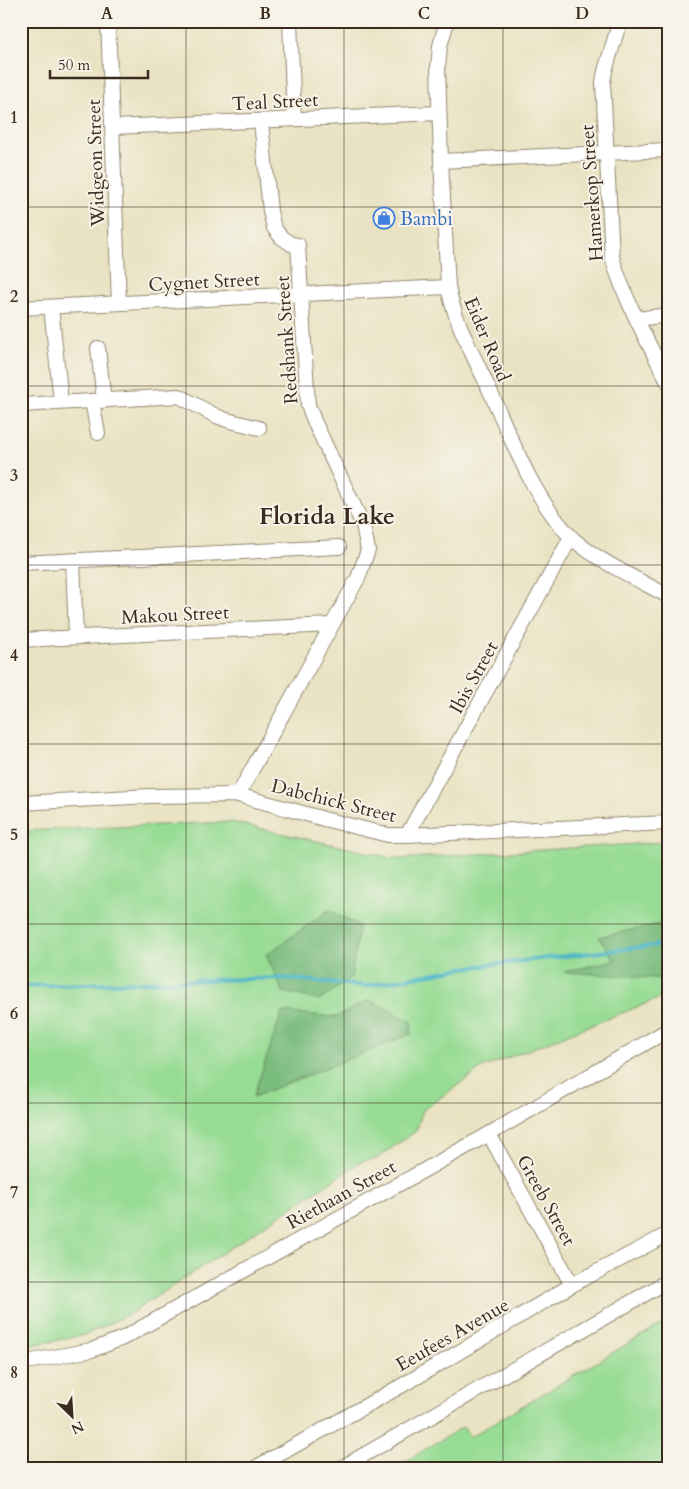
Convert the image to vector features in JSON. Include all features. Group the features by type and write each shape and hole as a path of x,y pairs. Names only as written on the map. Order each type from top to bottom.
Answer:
{"street":[{"name":"Widgeon Street","path":"108,21 119,303"},
{"path":"290,21 294,119"},
{"name":"Eider Road","path":"447,21 438,56 438,114 448,287 451,302 460,326 519,455 554,519 579,544 610,564 668,596"},
{"name":"Hamerkop Street","path":"620,21 603,82 612,257 616,271 637,319 668,382"},
{"name":"Teal Street","path":"113,127 438,114"},
{"name":"Redshank Street","path":"238,795 358,578 368,550 363,525 308,405 298,245 291,244 281,237 274,228 261,121"},
{"path":"441,161 668,150"},
{"name":"Cygnet Street","path":"21,308 448,287"},
{"path":"51,307 61,402"},
{"path":"637,319 668,315"},
{"path":"98,348 98,433"},
{"path":"22,401 98,401 180,396 216,416 259,428"},
{"name":"Ibis Street","path":"407,835 571,537"},
{"path":"21,563 339,547"},
{"path":"74,561 76,637"},
{"name":"Makou Street","path":"21,640 331,625"},
{"name":"Dabchick Street","path":"21,803 165,795 238,795 379,832 407,835 668,823"},
{"name":"Riethaan Street","path":"21,1363 92,1350 123,1338 489,1134 668,1030"},
{"name":"Greeb Street","path":"489,1134 572,1285"},
{"name":"Eeufees Avenue","path":"256,1468 417,1377 572,1285 668,1234"},
{"path":"341,1468 668,1281"}],"green space":[{"path":"231,822 397,859 668,842 668,995 482,1068 423,1110 416,1131 376,1159 362,1161 133,1312 85,1335 21,1347 21,831"},
{"path":"329,910 359,926 351,978 320,1000 283,992 266,955"},
{"path":"659,924 668,948 668,979 564,972 615,960 599,937"},
{"path":"370,1000 412,1022 411,1034 253,1097 282,1012 336,1017"},
{"path":"668,1320 668,1468 394,1468 463,1427 470,1437"}],"waterway":[{"path":"21,986 282,978 365,986 463,968 668,944"}],"place":[{"name":"Bambi","path":"384,218"}],"district":[{"name":"Florida Lake","path":"327,516"}]}
